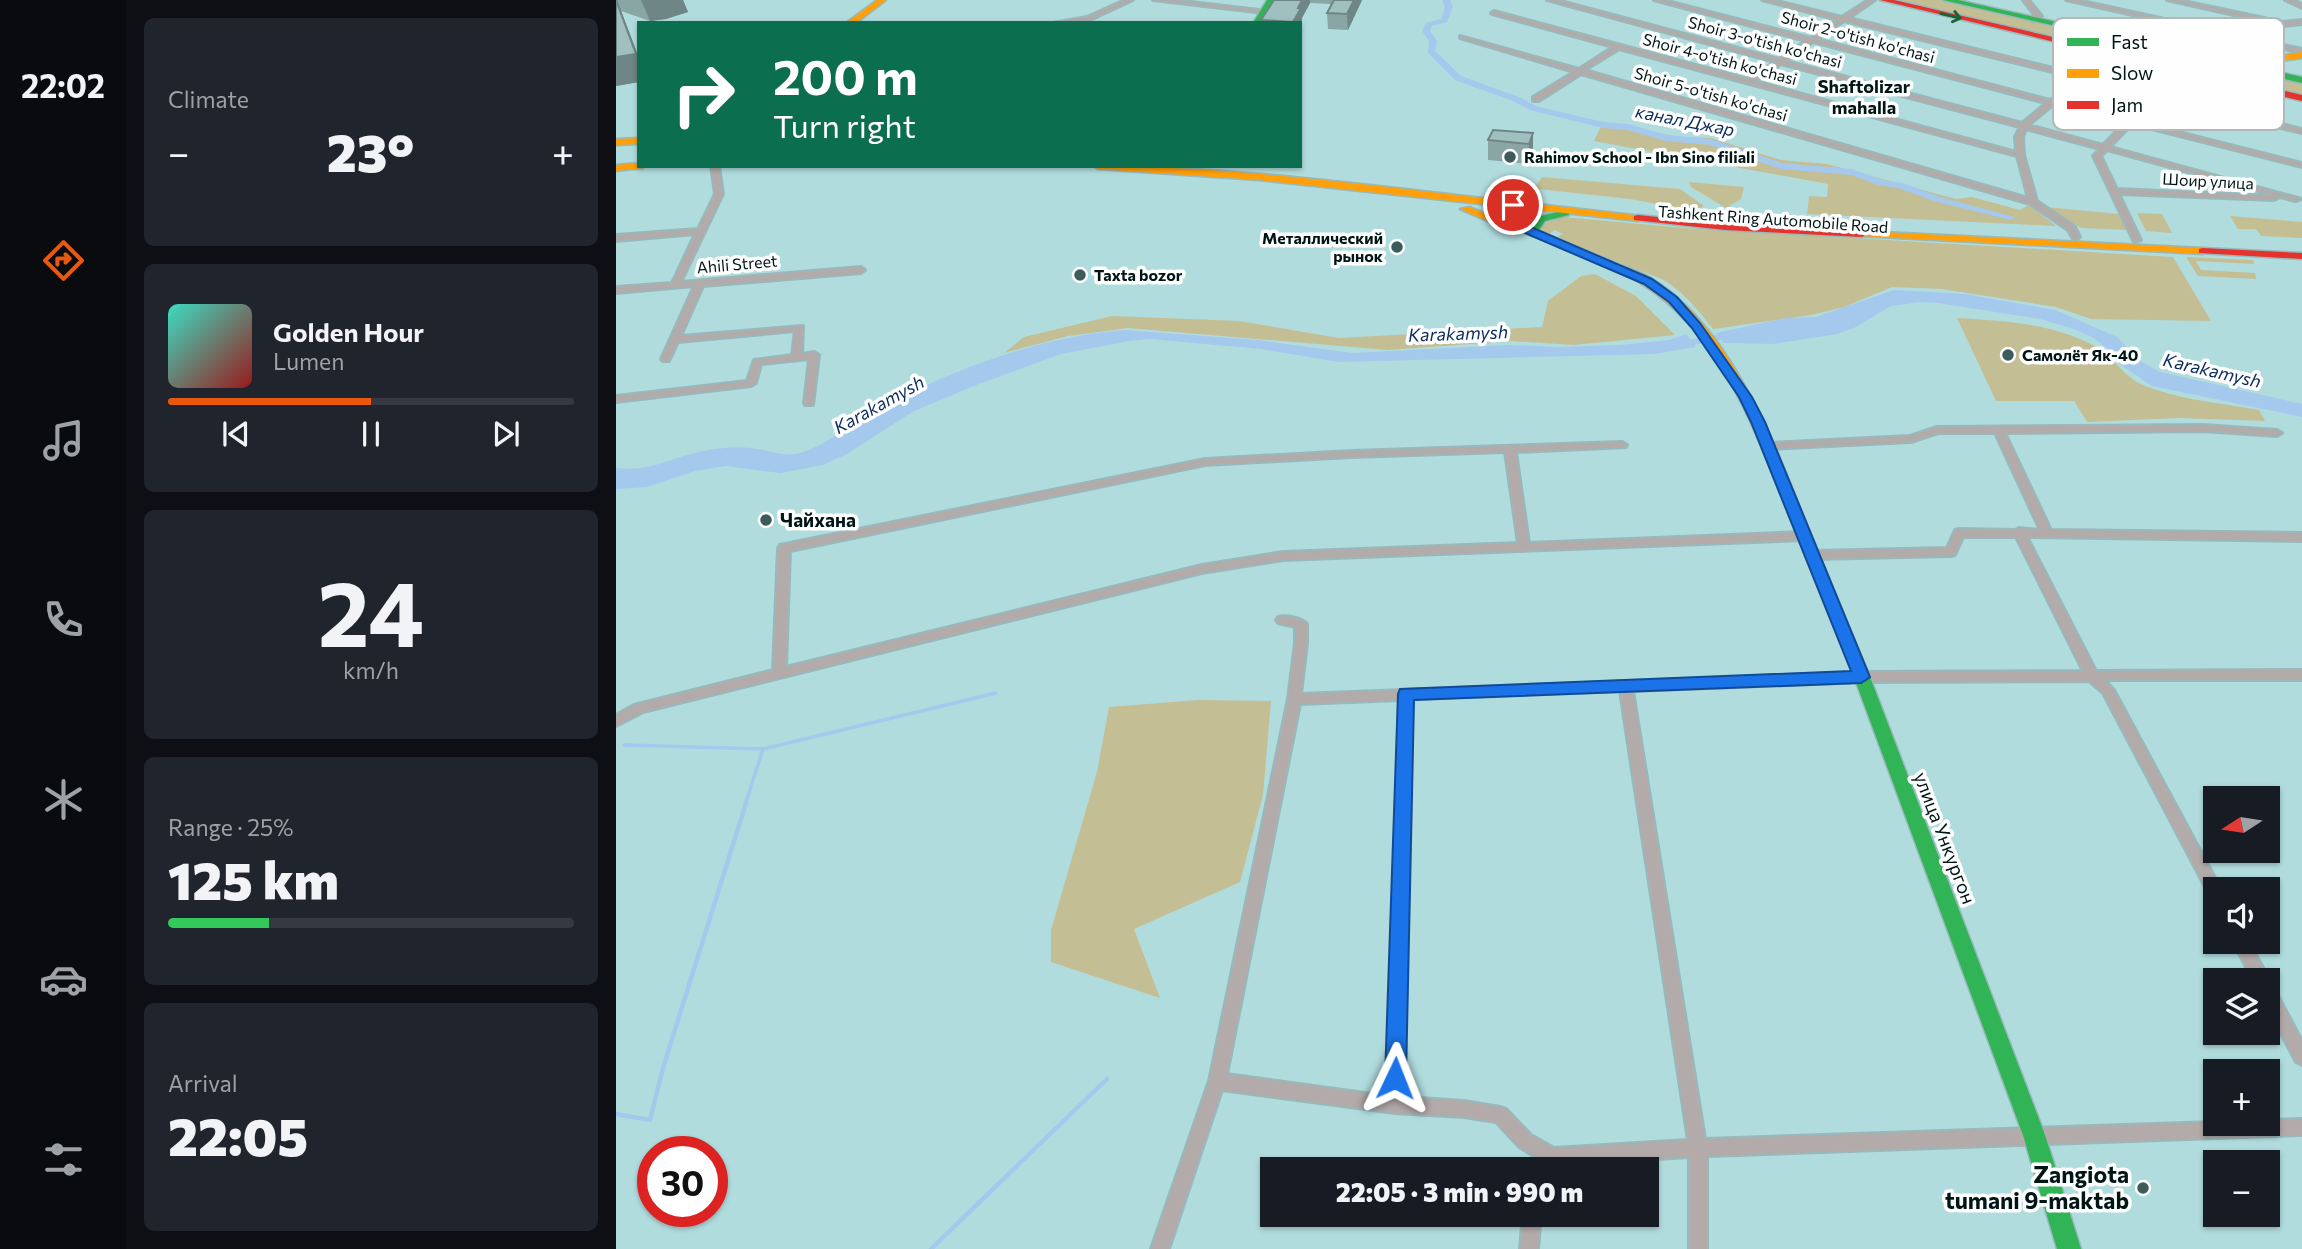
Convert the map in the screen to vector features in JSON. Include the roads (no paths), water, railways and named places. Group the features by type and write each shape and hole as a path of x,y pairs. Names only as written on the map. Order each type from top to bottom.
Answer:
{"main road":[{"path":"853,21 885,0"},
{"path":"859,21 885,0"},
{"path":"1884,0 2053,40"},
{"path":"1947,0 2053,24"},
{"path":"2284,59 2302,53"},
{"path":"2284,74 2302,80"},
{"path":"2284,94 2302,98"},
{"path":"616,142 637,141"},
{"path":"616,160 637,158"},
{"path":"616,168 637,166"},
{"path":"1127,168 1259,177 1418,195 1510,200 1572,212 1685,219"},
{"name":"Tashkent Ring Automobile Road","path":"1261,168 1685,219 2302,256"},
{"path":"1418,195 1471,211 1646,284 1670,302 1694,326"},
{"path":"1510,200 1503,218 1515,229"},
{"path":"1510,200 1514,221 1536,234 1648,281 1673,300 1694,326"},
{"path":"1536,234 1533,227 1540,220 1572,212"},
{"name":"Tashkent Ring Automobile Road","path":"1685,219 2302,247"},
{"name":"улица Ункургон","path":"1694,326 1768,446 1813,555 2034,1135 2069,1249"}],"street":[{"path":"1072,21 1088,19 1130,0"},
{"path":"1156,0 1264,11"},
{"name":"Shoir 3-o'tish ko'chasi","path":"1550,0 2300,199"},
{"name":"Shoir 2-o'tish ko'chasi","path":"1657,0 2051,102"},
{"path":"1765,0 2053,70"},
{"path":"1749,82 1872,0"},
{"path":"2026,0 2039,16 2034,20"},
{"path":"2069,0 2148,18"},
{"path":"2171,0 2259,18"},
{"path":"2288,0 2302,6"},
{"name":"Shoir 4-o'tish ko'chasi","path":"1494,13 2020,155"},
{"path":"2284,23 2302,22"},
{"name":"Shoir 5-o'tish ko'chasi","path":"1462,37 2033,202"},
{"path":"1536,99 1619,46"},
{"path":"2284,49 2302,53"},
{"path":"2051,102 2024,126 2019,137 2020,155 2033,202 2072,229 2076,237"},
{"path":"2284,127 2302,131"},
{"path":"2124,130 2097,156 2137,240"},
{"path":"2164,130 2302,165"},
{"path":"675,285 719,194 715,168"},
{"name":"Шоир улица","path":"2113,191 2300,199"},
{"path":"616,238 699,231"},
{"name":"Ahili Street","path":"616,290 861,270"},
{"path":"666,359 700,283"},
{"path":"674,340 800,328 797,357"},
{"path":"616,399 751,383 757,362 814,355 809,403"},
{"path":"1768,446 1911,439 1937,430 2203,428 2277,433"},
{"path":"1999,430 2047,533"},
{"path":"779,673 784,548 1205,462 1622,445"},
{"path":"1510,448 1524,548"},
{"path":"1813,555 1951,552 1959,533 2302,537"},
{"path":"2019,533 2092,676 2108,690 2207,877"},
{"path":"616,721 639,708 779,673 1202,569 1283,556 1805,536"},
{"path":"1160,1249 1216,1081 1294,699 1301,624 1282,620"},
{"path":"1294,699 1861,677 2302,675"},
{"path":"1626,687 1698,1148 1698,1249"},
{"path":"1395,1105 1406,694"},
{"path":"2280,1016 2302,1057"},
{"path":"1216,1081 1395,1105 1464,1109 1500,1115 1543,1157"},
{"path":"1609,1157 1698,1148 2302,1127"},
{"path":"1529,1249 1531,1227"}],"water":[{"path":"1894,290 1965,294 2055,310 2117,337 2140,361 2160,372 2302,404 2302,417 2152,386 2120,364 2107,348 2092,337 2074,329 2040,319 1938,303 1891,306 1854,328 1837,334 1774,344 1724,343 1716,333 1786,318 1816,317"},
{"path":"1125,330 1258,340 1352,353 1508,345 1620,345 1669,340 1686,334 1696,347 1654,354 1338,362 1261,349 1150,339 1129,341 1061,354 976,385 914,411 847,454 823,465 780,473 726,466 695,471 647,487 616,489 616,468 649,467 713,449 750,448 782,454 801,453 824,443 868,414 960,371 1058,340"}],"waterway":[{"name":"канал Джар","path":"1446,0 1449,7 1444,20 1429,25 1426,31 1433,41 1431,51 1458,78 1533,108 1603,125 1628,127 1666,138 1711,142 1781,166 1852,172 1881,183 1900,185 1937,199 2010,217"},
{"name":"Karakamysh","path":"1676,345 1739,334"},
{"path":"763,749 996,693"},
{"path":"624,745 763,749"},
{"path":"745,805 763,749"},
{"path":"616,1114 650,1120 663,1068 746,803"},
{"path":"931,1249 1107,1079"}],"place":[{"name":"Rahimov School - Ibn Sino filiali","path":"1510,157"},
{"name":"Металлический рынок","path":"1397,247"},
{"name":"Taxta bozor","path":"1080,275"},
{"name":"Самолёт Як-40","path":"2008,355"},
{"name":"Чайхана","path":"766,520"},
{"name":"Zangiota tumani 9-maktab","path":"2143,1188"}],"district":[{"name":"Shaftolizar mahalla","path":"1864,98"}]}
